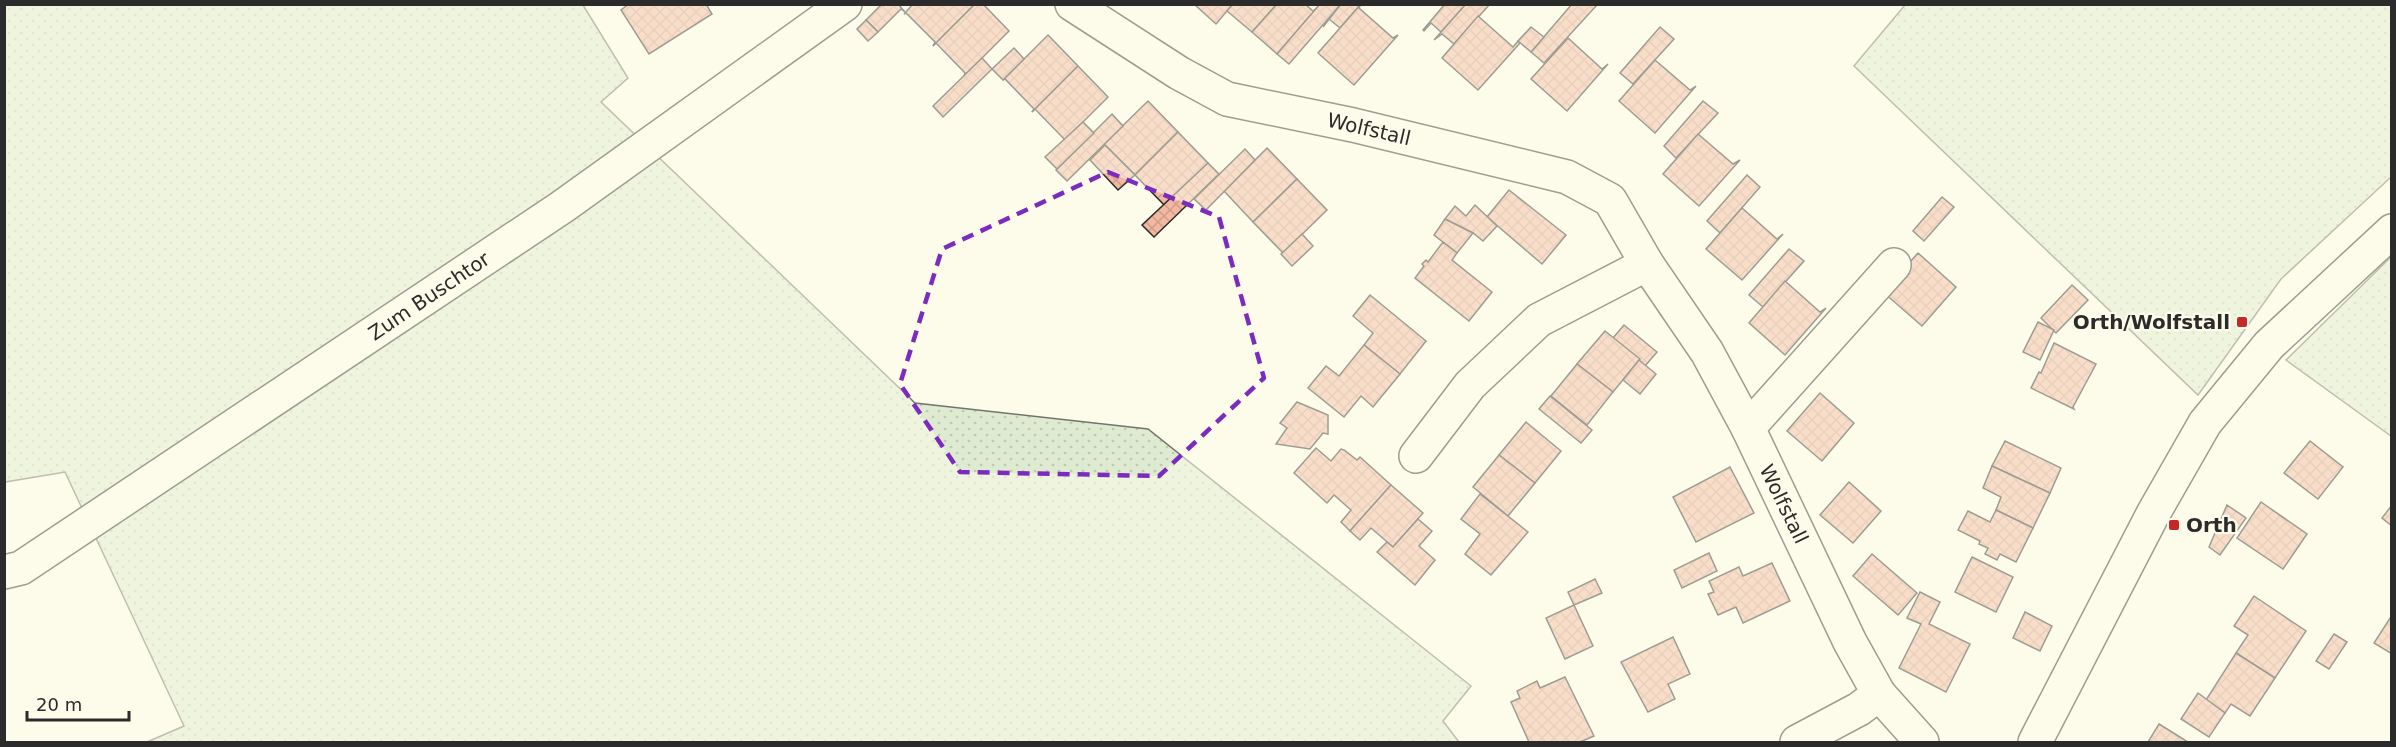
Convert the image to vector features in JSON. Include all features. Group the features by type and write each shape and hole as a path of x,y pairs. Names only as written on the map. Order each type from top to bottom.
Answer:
{"street":[{"name":"Zum Buschtor","path":"4,573 21,568 562,207 845,4"},
{"name":"Wolfstall","path":"1072,4 1179,73 1227,99 1353,125 1568,177 1610,200 1647,264 1707,352 1748,428 1850,642 1879,694 1922,742"},
{"path":"2035,742 2153,514 2205,423 2269,345 2391,231"},
{"path":"1416,456 1470,385 1539,320 1647,264"},
{"path":"1748,428 1894,265"},
{"path":"1797,742 1859,709 1879,694"}],"highlighted area":[{"path":"1108,172 1219,217 1264,378 1159,476 960,472 900,384 942,249"}],"green space":[{"path":"5,5 583,5 628,78 601,102 915,403 1148,429 1471,686 1443,721 1459,742 147,742 184,726 65,472 5,482"},
{"path":"1905,5 2391,5 2391,177 2281,279 2198,395 1854,66"},
{"path":"2391,257 2391,436 2286,360"}],"building":[{"path":"629,4 706,4 712,14 649,54 621,10"},
{"path":"882,4 898,4 905,12 901,9 878,32 866,20"},
{"path":"913,4 975,4 933,46 935,42 906,13 904,14"},
{"path":"975,4 983,4 1009,31 964,76 965,73 936,43"},
{"path":"1194,4 1233,4 1216,24"},
{"path":"1233,4 1277,4 1252,32 1227,11"},
{"path":"1277,4 1305,4 1313,11 1319,6 1277,54 1252,32"},
{"path":"1320,4 1341,4 1289,64 1277,54"},
{"path":"1341,4 1361,4 1340,28 1329,19"},
{"path":"1361,4 1359,8 1393,38 1398,35 1354,85 1318,53"},
{"path":"1445,4 1466,4 1441,32 1431,23 1424,31 1423,30"},
{"path":"1466,4 1490,4 1454,44 1442,34 1434,40"},
{"path":"1572,4 1597,5 1544,63 1531,52"},
{"path":"1478,16 1513,47 1518,41 1520,43 1478,90 1442,58"},
{"path":"866,20 878,32 868,41 857,29"},
{"path":"1531,27 1544,37 1531,52 1518,41"},
{"path":"1660,27 1674,39 1633,84 1620,73"},
{"path":"1048,35 1078,66 1032,112 1034,109 1005,79 1003,80"},
{"path":"1568,38 1602,69 1608,64 1567,111 1531,79"},
{"path":"1014,48 1024,59 1003,80 992,69"},
{"path":"982,58 992,69 943,117 933,106"},
{"path":"1655,60 1690,90 1696,86 1655,133 1619,101"},
{"path":"1078,66 1108,97 1065,140 1035,109"},
{"path":"1148,101 1178,132 1135,175 1104,144"},
{"path":"1703,101 1718,113 1676,158 1664,146"},
{"path":"1112,114 1123,126 1067,181 1056,170"},
{"path":"1083,122 1094,133 1057,169 1045,157"},
{"path":"1178,132 1208,163 1165,206 1135,175"},
{"path":"1698,134 1733,164 1740,160 1699,206 1663,174"},
{"path":"1105,145 1135,175 1118,190 1090,160"},
{"path":"1267,148 1297,179 1253,222 1224,191"},
{"path":"1245,149 1255,160 1206,210 1194,199"},
{"path":"1208,163 1219,174 1154,237 1142,225"},
{"path":"1747,175 1760,187 1720,233 1707,221"},
{"path":"1297,179 1327,210 1283,253 1253,222"},
{"path":"1509,190 1566,235 1542,264 1487,217"},
{"path":"1942,197 1954,207 1924,241 1913,231"},
{"path":"1475,205 1497,226 1483,241 1473,233 1445,219 1455,206 1466,216"},
{"path":"1742,208 1777,239 1783,234 1742,280 1706,249"},
{"path":"1445,219 1473,233 1457,253 1434,235"},
{"path":"1302,234 1313,246 1292,266 1281,254"},
{"path":"1443,242 1457,253 1452,260 1492,292 1469,321 1415,278 1424,266 1422,264 1426,260 1428,262"},
{"path":"1789,249 1804,261 1763,307 1749,295"},
{"path":"1918,253 1956,287 1922,326 1883,292"},
{"path":"1785,281 1820,312 1826,308 1785,355 1749,323"},
{"path":"2072,285 2088,300 2056,333 2041,318"},
{"path":"1370,295 1426,341 1400,374 1364,345 1373,333 1353,316"},
{"path":"2038,322 2054,330 2040,360 2023,352"},
{"path":"1624,325 1657,352 1645,366 1613,338"},
{"path":"1605,331 1640,359 1613,392 1577,364"},
{"path":"2054,343 2096,364 2074,409 2031,388 2039,372 2041,373"},
{"path":"1364,345 1400,374 1373,407 1361,396 1344,417 1308,388 1326,366 1339,376"},
{"path":"1639,360 1656,374 1640,394 1623,380"},
{"path":"1577,364 1613,392 1587,425 1551,396"},
{"path":"1820,393 1854,423 1822,461 1787,431"},
{"path":"1550,396 1592,430 1581,443 1539,409"},
{"path":"1297,402 1328,415 1328,434 1323,433 1310,449 1276,444 1287,428 1280,423"},
{"path":"1526,422 1561,451 1535,483 1499,455"},
{"path":"2005,441 2061,468 2050,493 1992,466"},
{"path":"2310,441 2343,467 2318,499 2284,473"},
{"path":"1316,448 1331,461 1341,449 1357,460 1360,457 1391,485 1350,531 1341,522 1351,510 1334,495 1327,503 1294,473"},
{"path":"1499,455 1535,483 1508,516 1473,487"},
{"path":"1992,466 2050,493 2033,528 1996,510 2001,497 1983,488"},
{"path":"1730,467 1754,513 1696,542 1673,497"},
{"path":"1849,482 1881,511 1853,543 1820,515"},
{"path":"1391,485 1423,513 1393,547 1371,528 1360,540 1350,531"},
{"path":"1480,494 1528,532 1491,575 1465,554 1480,534 1461,519"},
{"path":"2261,502 2307,534 2283,569 2237,538"},
{"path":"2227,505 2246,518 2220,555 2209,547"},
{"path":"2392,505 2392,526 2382,518"},
{"path":"1996,510 2033,528 2016,562 2000,554 1997,560 1985,554 1988,548 1979,544 1980,541 1958,530 1968,511 1990,522"},
{"path":"1418,519 1432,531 1419,546 1435,560 1415,585 1377,552 1387,542 1393,547"},
{"path":"1709,553 1717,571 1682,588 1674,570"},
{"path":"1872,554 1917,593 1898,615 1853,576"},
{"path":"1972,557 2013,577 1996,612 1955,592"},
{"path":"1772,563 1790,601 1743,623 1736,607 1718,615 1708,594 1714,592 1709,581 1739,567 1743,576"},
{"path":"1595,579 1602,593 1574,605 1568,592"},
{"path":"1920,592 1940,602 1929,624 1970,644 1946,692 1899,668 1921,624 1907,618"},
{"path":"2254,596 2306,631 2275,678 2236,653 2248,635 2234,626"},
{"path":"1574,605 1593,646 1565,659 1546,618"},
{"path":"2025,612 2052,626 2040,651 2013,638"},
{"path":"2392,615 2392,654 2374,643"},
{"path":"2334,634 2347,642 2329,669 2316,661"},
{"path":"1673,637 1690,674 1668,684 1675,699 1648,712 1621,662"},
{"path":"2236,653 2275,678 2250,716 2231,704 2225,713 2206,700"},
{"path":"1565,677 1594,736 1580,742 1529,742 1511,702 1520,698 1517,691 1537,681 1540,688"},
{"path":"2198,693 2225,713 2209,737 2181,719"},
{"path":"2159,724 2188,742 2148,742"}],"place":[{"name":"Orth/Wolfstall","path":"2242,322"},
{"name":"Orth","path":"2174,525"}]}
